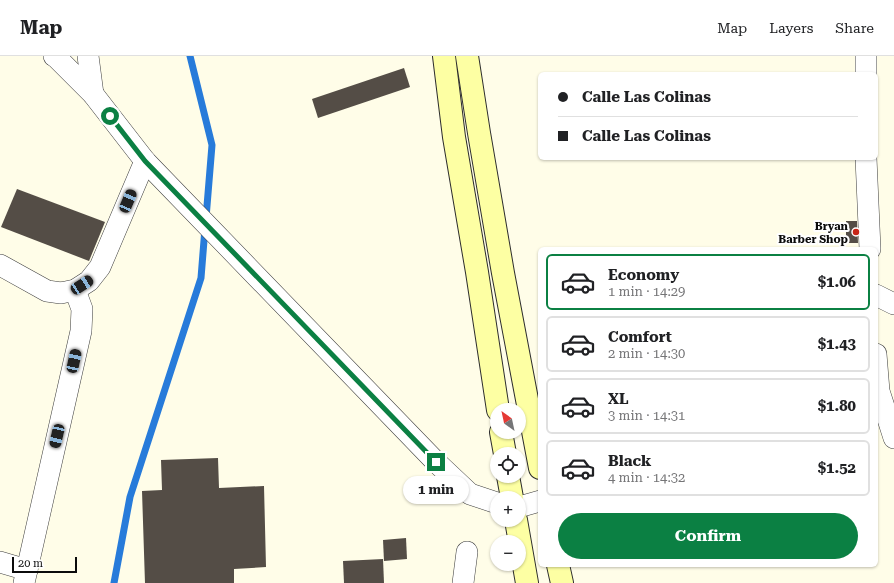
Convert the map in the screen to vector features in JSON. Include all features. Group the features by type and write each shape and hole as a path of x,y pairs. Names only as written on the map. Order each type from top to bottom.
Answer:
{"main road":[{"path":"444,56 454,137 497,403"},
{"path":"468,56 479,133 503,273 538,457"},
{"path":"517,527 527,583"},
{"path":"558,567 562,583"}],"street":[{"path":"54,56 93,94 145,161 436,462 470,494 490,501"},
{"path":"88,56 93,94"},
{"path":"866,56 866,72"},
{"path":"866,160 870,247"},
{"path":"0,265 47,291 61,293 75,290 89,281 100,267 145,161"},
{"path":"0,562 26,577 81,331 82,309 75,290"},
{"path":"878,296 894,304"},
{"path":"878,379 879,391 894,438"},
{"path":"526,505 538,502"},
{"path":"463,583 467,552"}],"building":[{"path":"404,68 410,87 318,118 312,99"},
{"path":"17,189 105,222 89,261 1,227"},
{"path":"846,221 857,221 858,243 846,243"},
{"path":"218,458 219,488 264,486 266,567 234,569 234,583 145,583 142,491 162,490 161,460"},
{"path":"406,538 407,559 384,561 383,540"},
{"path":"383,559 384,583 344,583 343,561"}],"waterway":[{"path":"190,56 212,145 206,218"},
{"path":"114,583 130,497 201,278 205,228"}],"place":[{"name":"Bryan Barber Shop","path":"856,232"}],"route":[{"path":"110,116 145,161 436,462"}]}
